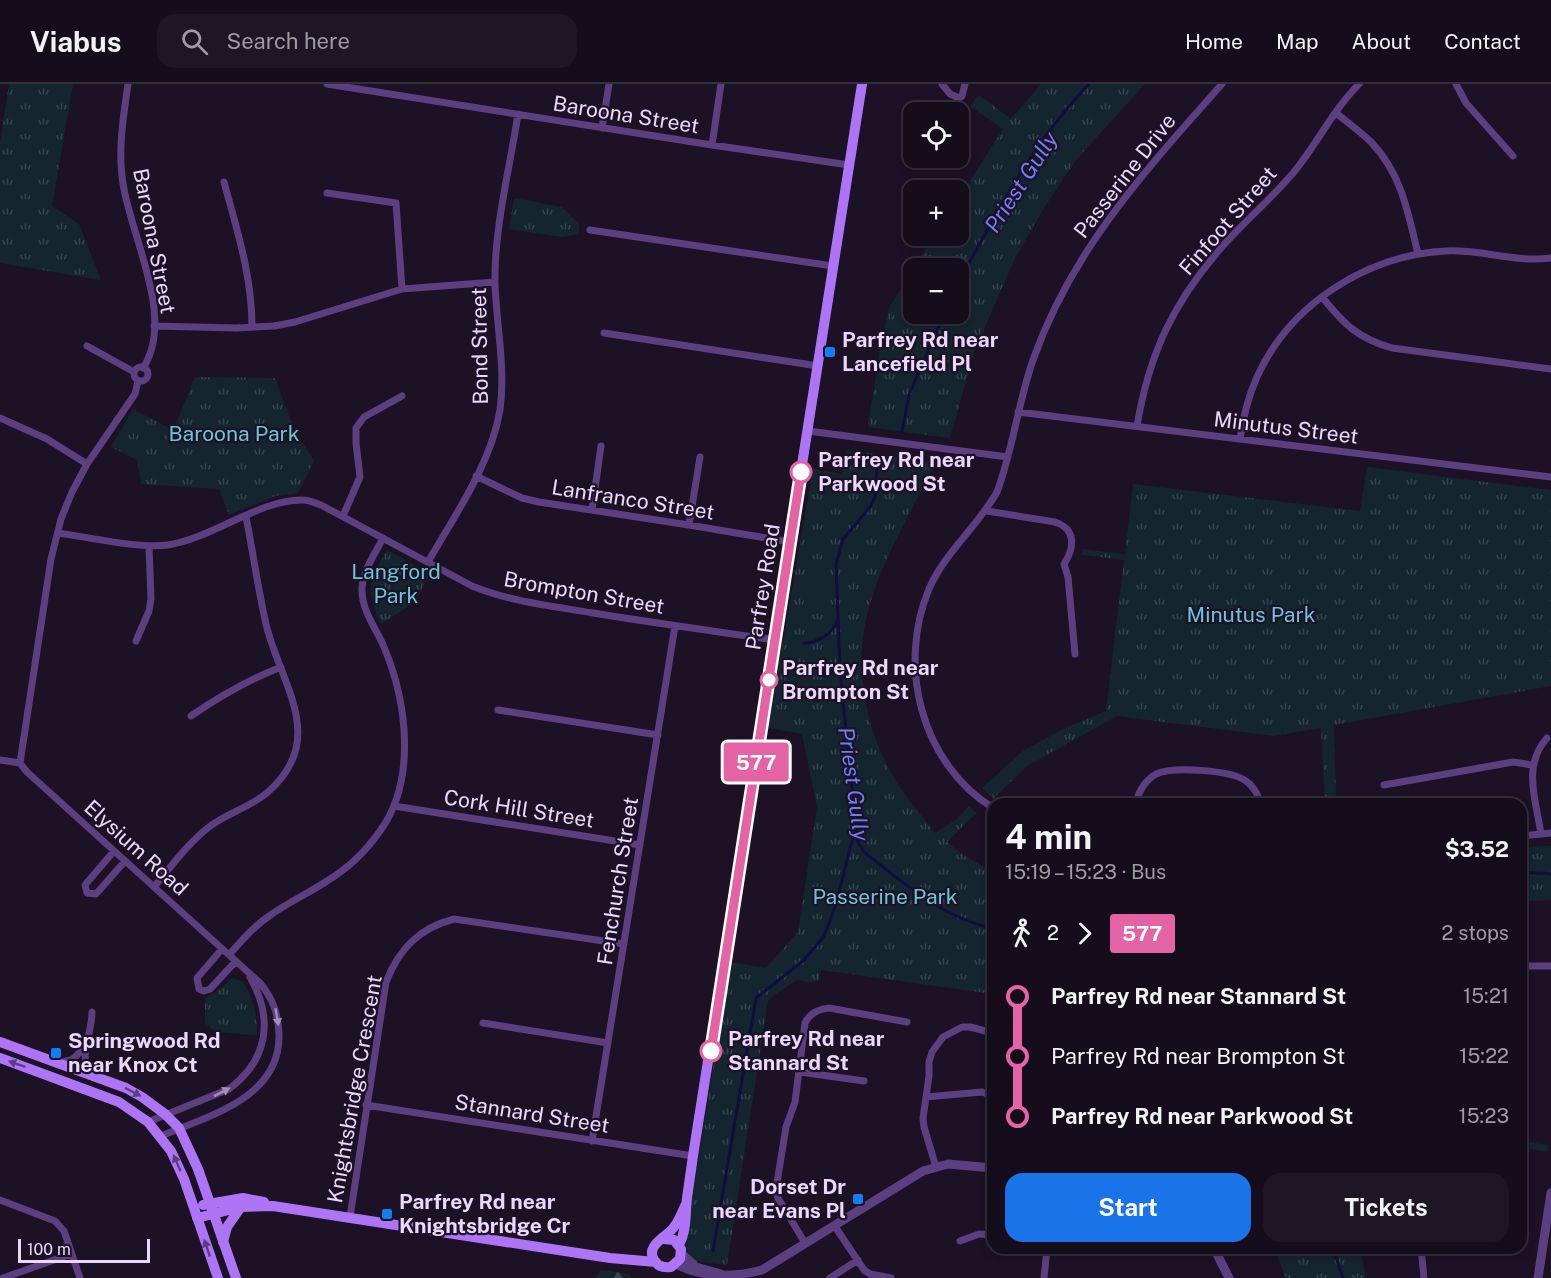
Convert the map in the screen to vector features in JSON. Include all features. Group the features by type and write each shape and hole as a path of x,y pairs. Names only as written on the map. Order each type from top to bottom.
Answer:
{"main road":[{"name":"Parfrey Road","path":"680,1249 862,84"},
{"path":"0,1042 126,1088 165,1114 179,1128 189,1147 236,1278"},
{"path":"0,1059 119,1102 148,1122 171,1151 218,1278"},
{"path":"195,1213 243,1198 273,1206"},
{"name":"Parfrey Road","path":"664,1239 675,1226 687,1202"},
{"path":"212,1208 273,1206 622,1260 656,1263 665,1268 676,1264 680,1249 674,1240 664,1239 657,1242 652,1256 656,1263"},
{"path":"223,1242 227,1227 242,1207"},
{"path":"622,1260 653,1248"}],"street":[{"name":"Baroona Street","path":"20,763 49,570 58,533 72,492 87,464 135,394 138,381 147,378 148,373 143,368 151,355 154,326 152,295 123,189 121,146 128,84"},
{"name":"Baroona Street","path":"327,84 849,165"},
{"path":"602,128 609,84"},
{"path":"711,145 721,84"},
{"path":"942,84 950,94 959,98 962,96 965,84"},
{"name":"Passerine Drive","path":"987,804 962,783 946,763 933,741 922,714 915,686 914,650 919,619 929,588 946,558 987,511 997,492 1033,360 1048,322 1074,270 1119,203 1222,84"},
{"name":"Finfoot Street","path":"1137,426 1149,368 1173,314 1221,248 1293,172 1359,84"},
{"path":"1456,84 1466,103 1513,156"},
{"path":"1336,113 1371,143 1391,169 1406,202 1418,254"},
{"name":"Bond Street","path":"428,562 476,476 495,430 500,410 502,385 495,282 498,244 518,114"},
{"path":"224,182 247,264 252,327"},
{"path":"327,193 396,203 402,289"},
{"path":"590,230 833,266"},
{"path":"1240,439 1249,396 1258,375 1285,334 1322,297 1341,282 1366,269 1418,254 1472,250 1532,259 1551,258"},
{"path":"154,326 274,326 295,322 402,289 495,282"},
{"path":"1322,297 1340,320 1371,342 1392,348 1551,369"},
{"path":"604,333 818,366"},
{"path":"87,346 134,372"},
{"path":"134,372 138,368 143,368"},
{"path":"134,372 134,377 138,381"},
{"path":"343,516 360,477 356,428 364,417 402,396"},
{"name":"Minutus Street","path":"1018,412 1551,477"},
{"path":"0,418 47,439 87,464"},
{"path":"808,431 1008,457"},
{"path":"591,510 602,446"},
{"path":"689,525 700,457"},
{"name":"Lanfranco Street","path":"476,476 522,498 790,542"},
{"name":"Brompton Street","path":"58,533 149,546 167,545 193,539 276,504 306,500 343,516 496,596 521,602 775,640"},
{"path":"987,511 1064,525 1070,531 1072,538 1070,552 1064,564 1068,577 1075,654"},
{"path":"154,887 193,841 210,825 268,792 288,768 296,748 298,718 266,626 246,517"},
{"path":"229,955 252,930 272,914 329,880 359,855 380,830 394,806 401,775 404,742 403,713 396,679 383,645 365,610 362,590 364,574 383,538"},
{"path":"136,641 152,599 149,546"},
{"name":"Fenchurch Street","path":"592,1141 675,626"},
{"path":"191,716 242,684 281,667"},
{"path":"498,710 658,735"},
{"path":"1541,834 1532,765 1540,745 1547,738"},
{"path":"0,760 20,763"},
{"path":"1384,785 1513,762 1532,765"},
{"name":"Elysium Road","path":"20,763 27,772 260,983 275,1005 279,1020 278,1053 273,1067 264,1079 240,1101 220,1112 161,1136"},
{"path":"1138,798 1146,782 1156,774 1181,769 1235,775 1247,781 1259,798"},
{"name":"Cork Hill Street","path":"394,806 640,845"},
{"path":"1527,835 1551,833"},
{"path":"114,851 85,885 87,893 96,894 125,861"},
{"name":"Knightsbridge Crescent","path":"350,1217 386,982 398,956 426,930 454,919 624,944"},
{"path":"222,949 197,978 199,989 204,991 210,989 236,961"},
{"path":"1527,966 1551,966"},
{"name":"Elysium Road","path":"148,1122 229,1089 240,1080 258,1058 262,1045 264,1018 257,990 246,970"},
{"path":"806,1243 778,1198 776,1188 786,1127 795,1102 808,1017 821,1008 907,1022"},
{"path":"89,1075 84,1048 92,1025 92,1012"},
{"path":"483,1023 608,1043"},
{"path":"936,1167 923,1118 932,1052 943,1037 962,1027 987,1031"},
{"path":"60,1063 73,1059 84,1048"},
{"path":"800,1072 864,1081"},
{"path":"926,1097 982,1092 987,1094"},
{"name":"Stannard Street","path":"366,1105 693,1156"},
{"path":"676,1264 689,1273 708,1277 747,1274 762,1270 909,1179 936,1167 959,1164 987,1166"},
{"path":"1538,1278 1546,1254 1551,1193"},
{"path":"0,1200 55,1221 64,1231 80,1278"},
{"path":"834,1225 870,1274 891,1278"},
{"path":"960,1241 979,1234 987,1234"},
{"path":"680,1249 696,1267 727,1276"},
{"path":"3,1278 71,1254"},
{"path":"1044,1278 1046,1254"},
{"path":"1217,1254 1229,1278"},
{"path":"1422,1254 1424,1278"},
{"path":"830,1278 858,1260"}],"green space":[{"path":"9,84 73,84 52,206 79,224 101,280 0,263 0,143"},
{"path":"1041,84 1145,84 1075,161 1016,256 974,352 950,438 868,427 879,354 889,308 903,286 903,324 969,324 969,258 920,258 928,246 969,246 969,182 1003,129 970,106 979,95 1011,119"},
{"path":"514,198 562,207 579,224 579,234 562,237 509,229"},
{"name":"Baroona Park","path":"195,377 275,378 293,427 314,461 298,493 276,496 229,515 219,489 141,484 137,460 111,447 133,409 173,430"},
{"name":"Passerine Park","path":"846,450 936,462 891,550 876,586 864,627 862,676 871,724 889,769 905,795 935,833 956,820 969,806 976,813 947,842 960,853 987,869 987,993 821,970 819,981 797,980 774,995 768,1001 727,1265 693,1261 686,1251 685,1244 730,962 766,968 798,932 817,807 802,734 768,728 813,469 842,474"},
{"name":"Minutus Park","path":"1367,467 1551,490 1551,686 1334,725 1336,798 1325,798 1321,728 1274,736 1117,716 1027,766 994,798 982,788 1023,751 1063,729 1106,711 1124,560 1082,555 1083,549 1125,554 1133,484 1360,511"},
{"name":"Langford Park","path":"387,550 430,574 414,603 381,624 373,602 371,586 376,570"},
{"path":"807,580 823,582 819,608 803,606"},
{"path":"1551,846 1551,900 1527,901 1527,847"},
{"path":"232,978 243,982 250,995 257,1035 216,1032 205,1023 205,998 219,990"},
{"path":"1527,1142 1548,1145 1547,1152 1527,1148"},
{"path":"1276,1254 1361,1254 1366,1278 1286,1278"},
{"path":"601,1270 630,1274 632,1278 595,1278"}],"waterway":[{"name":"Priest Gully","path":"969,264 1033,154 1069,106 1089,84"},
{"name":"Priest Gully","path":"902,432 909,395 940,324"},
{"name":"Priest Gully","path":"877,469 875,497 870,507 843,539 836,564 840,670 857,840 864,852 924,898 957,916 987,926"},
{"path":"804,643 824,637 832,630 837,620"},
{"path":"713,1251 756,998 804,960 824,936 836,904 854,833"},
{"path":"1527,872 1551,874"},
{"name":"Priest Gully","path":"1335,1254 1343,1278"}],"bus line":[{"name":"577","path":"711,1051 801,472"}],"place":[{"name":"Parfrey Rd near Lancefield Pl","path":"830,352"},
{"name":"Parfrey Rd near Parkwood St","path":"801,472"},
{"name":"Parfrey Rd near Brompton St","path":"769,680"},
{"name":"Parfrey Rd near Stannard St","path":"711,1051"},
{"name":"Springwood Rd near Knox Ct","path":"56,1053"},
{"name":"Dorset Dr near Evans Pl","path":"858,1199"},
{"name":"Parfrey Rd near Knightsbridge Cr","path":"387,1214"}]}
